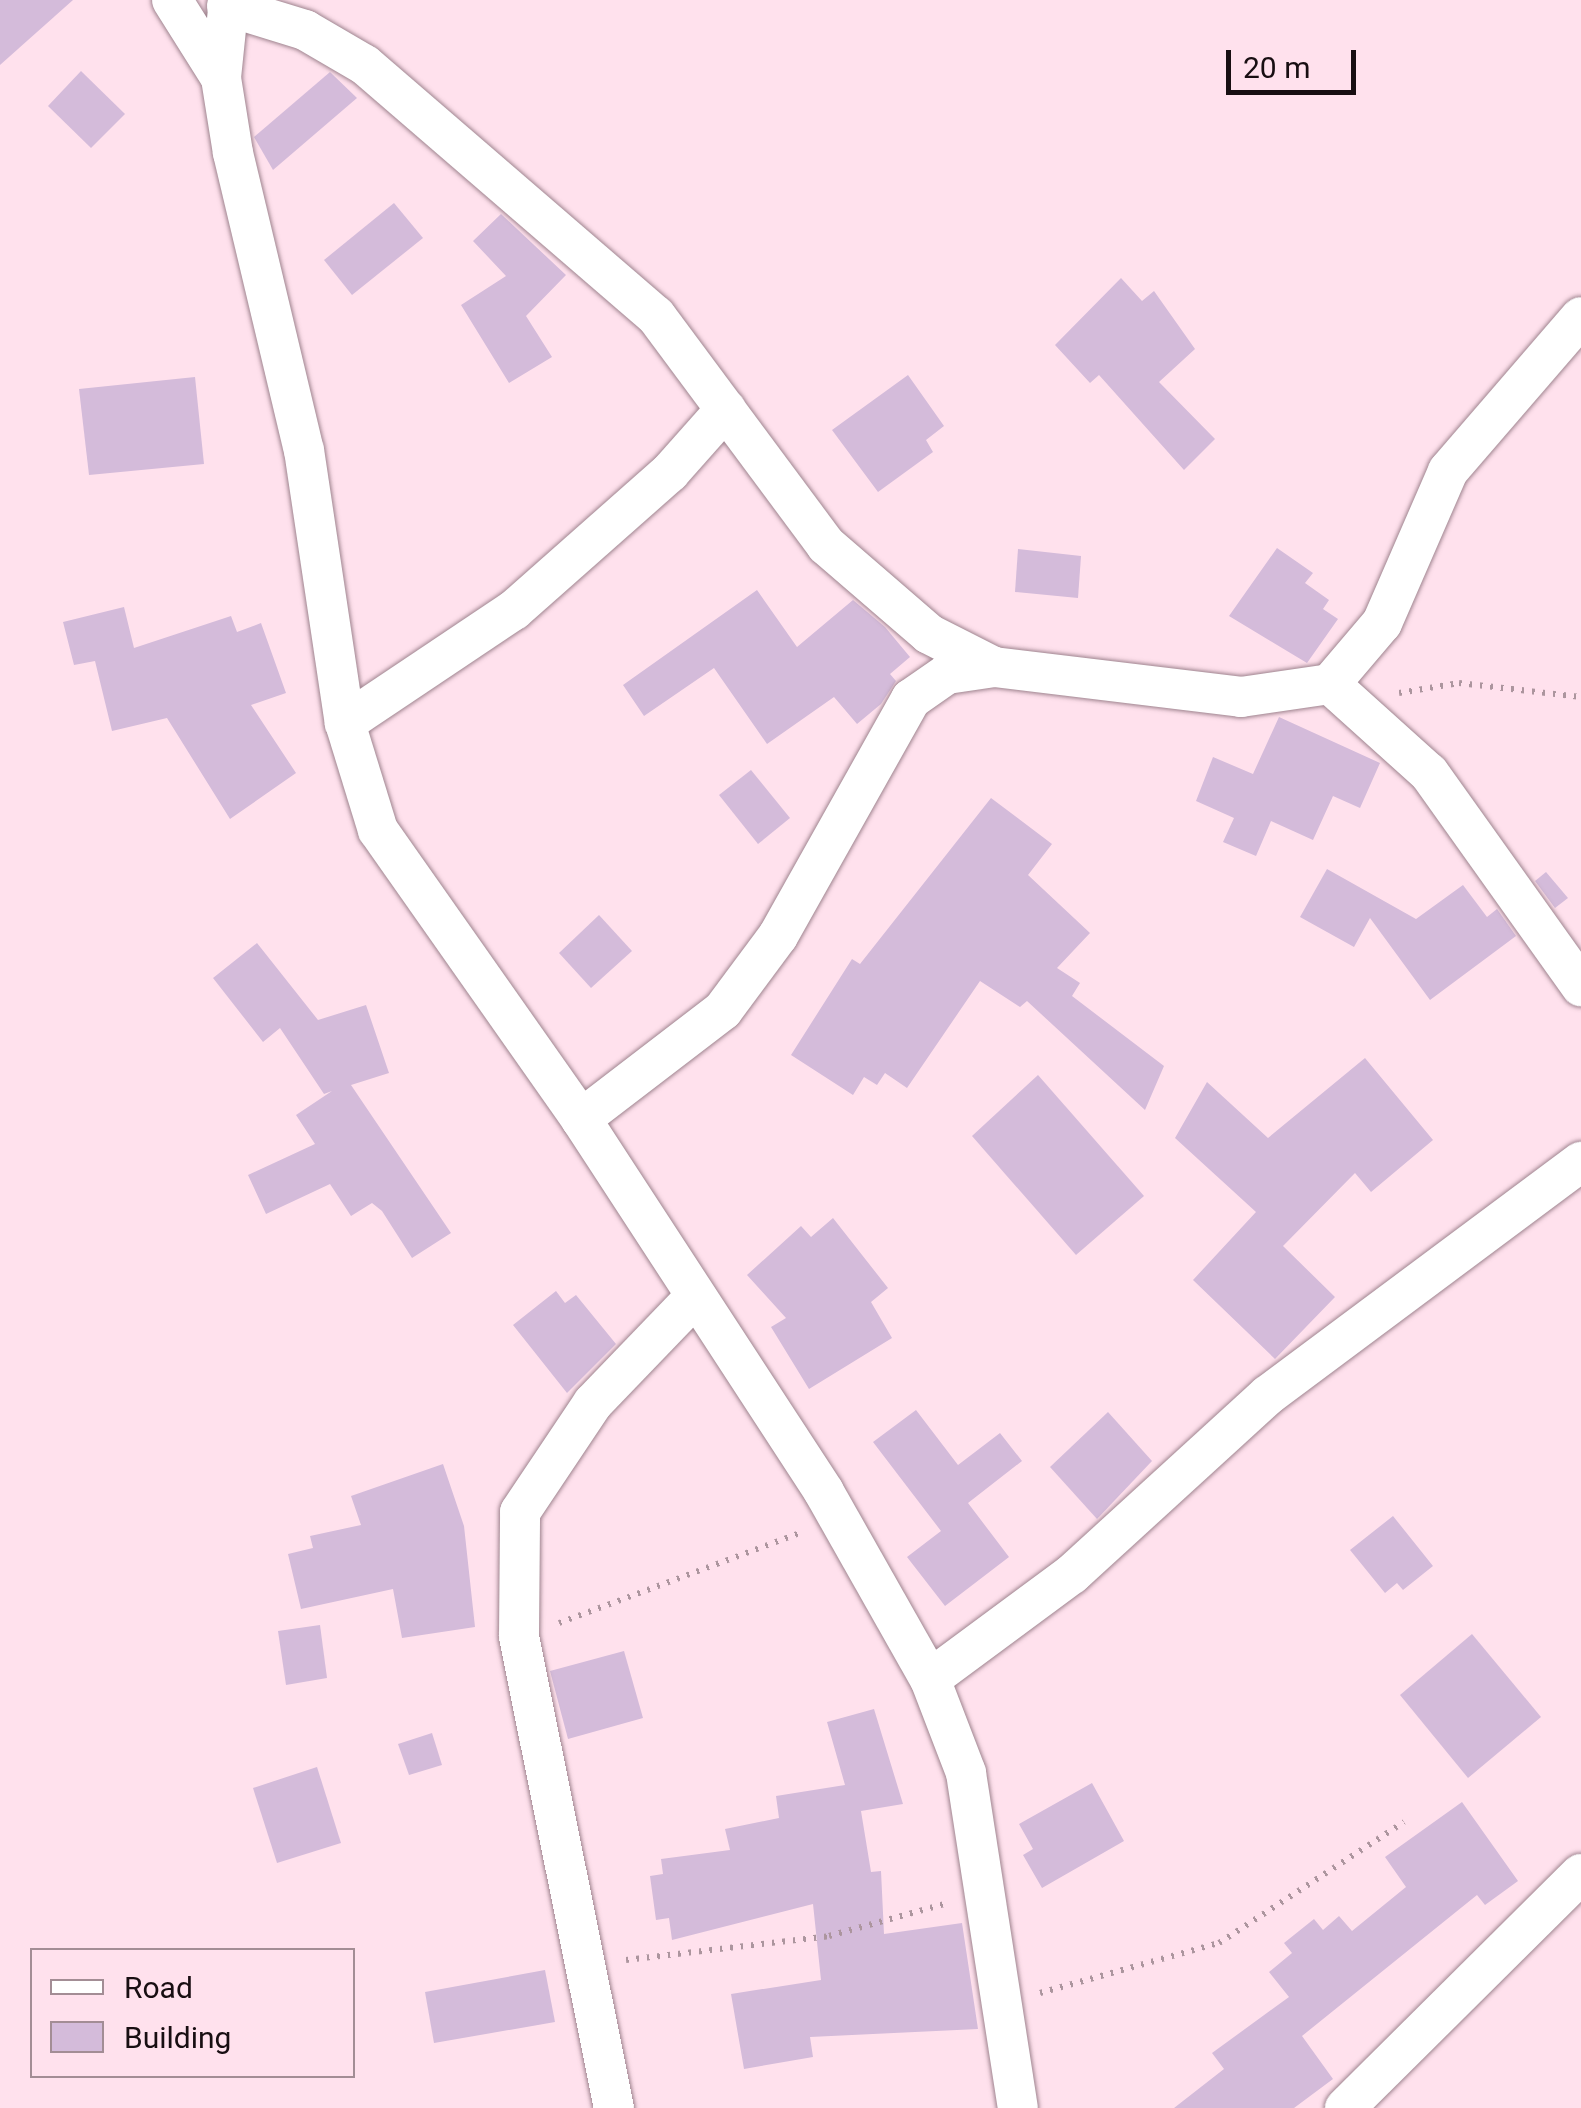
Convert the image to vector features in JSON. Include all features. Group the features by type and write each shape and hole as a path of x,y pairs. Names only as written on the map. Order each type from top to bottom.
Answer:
{"street":[{"path":"172,0 221,78"},
{"path":"994,667 928,634 826,545 656,316 365,64 305,30 228,3 221,78 304,450 345,723 378,830 580,1120 695,1296 838,1518 930,1680 966,1773 990,1891 1018,2108"},
{"path":"1340,692 1382,624 1448,471 1581,317"},
{"path":"345,723 514,610 670,472 726,409"},
{"path":"580,1120 723,1010 778,936 911,699 947,674 994,667 1241,696 1340,692 1429,773 1581,986"},
{"path":"930,1680 1072,1574 1268,1394 1581,1162"},
{"path":"614,2108 580,1964 520,1636 520,1512 593,1403 695,1296"},
{"path":"1345,2108 1581,1874"}],"path":[{"path":"1340,692 1459,684 1581,697"},
{"path":"520,1636 838,1518"},
{"path":"1004,2000 1219,1943 1404,1822"},
{"path":"580,1964 829,1936 990,1891"}],"building":[{"path":"0,0 73,0 0,65"},
{"path":"81,71 125,114 91,148 48,106"},
{"path":"330,72 357,98 273,170 254,137"},
{"path":"394,203 423,238 352,295 324,260"},
{"path":"501,214 566,275 526,316 552,357 509,383 461,305 506,276 473,241"},
{"path":"1121,278 1142,301 1154,291 1195,349 1159,382 1215,439 1184,470 1099,375 1090,383 1055,345"},
{"path":"908,375 944,426 926,440 933,452 878,492 832,430"},
{"path":"195,377 204,464 89,475 79,389"},
{"path":"1277,548 1313,573 1305,583 1329,600 1323,609 1338,619 1307,663 1229,616"},
{"path":"1018,549 1081,556 1078,598 1015,592"},
{"path":"757,590 797,647 853,600 885,627 910,657 890,674 896,681 881,704 857,724 834,697 767,744 714,668 644,716 623,685"},
{"path":"124,607 134,648 231,616 237,632 261,623 286,693 251,705 296,773 230,819 167,718 112,731 95,661 74,665 63,622"},
{"path":"1279,717 1380,763 1360,808 1333,796 1313,840 1271,821 1256,856 1223,842 1234,818 1196,801 1213,757 1253,774"},
{"path":"751,770 790,818 758,844 719,795"},
{"path":"991,798 1052,844 1028,875 1090,933 1057,968 1080,983 1072,996 1164,1066 1145,1110 1027,1001 1020,1007 980,981 907,1088 885,1073 877,1085 864,1077 853,1095 791,1055 852,959 860,964"},
{"path":"1327,869 1416,919 1463,885 1487,917 1497,909 1516,936 1430,1000 1370,918 1354,947 1300,917"},
{"path":"1546,872 1568,898 1555,908 1535,881"},
{"path":"599,915 632,951 591,988 559,953"},
{"path":"257,943 318,1020 366,1005 389,1073 351,1085 451,1233 412,1258 382,1211 372,1203 351,1216 330,1184 266,1214 248,1175 315,1144 296,1115 332,1091 324,1094 280,1028 263,1042 213,978"},
{"path":"1365,1058 1433,1140 1371,1192 1355,1173 1283,1246 1335,1297 1275,1359 1193,1280 1256,1212 1175,1138 1207,1082 1268,1138"},
{"path":"1038,1075 1144,1196 1076,1255 972,1136"},
{"path":"833,1218 888,1288 871,1302 892,1338 809,1389 771,1327 786,1318 747,1275 801,1226 811,1237"},
{"path":"556,1291 565,1303 576,1295 616,1344 567,1393 513,1325"},
{"path":"916,1410 958,1465 1000,1433 1022,1461 968,1503 1009,1557 945,1606 907,1557 941,1531 873,1442"},
{"path":"1108,1412 1152,1461 1097,1519 1050,1467"},
{"path":"443,1464 464,1526 475,1627 402,1638 393,1589 301,1609 288,1554 313,1548 310,1536 361,1525 351,1496"},
{"path":"1393,1516 1433,1566 1403,1590 1397,1583 1385,1593 1350,1550"},
{"path":"320,1625 327,1678 286,1685 278,1631"},
{"path":"1472,1634 1541,1717 1468,1778 1400,1695"},
{"path":"624,1651 643,1718 568,1739 550,1671"},
{"path":"874,1709 903,1804 861,1811 871,1872 881,1871 884,1934 962,1923 978,2029 810,2037 813,2057 744,2069 731,1994 821,1980 813,1904 672,1940 669,1918 656,1920 650,1876 663,1874 661,1859 730,1850 725,1829 779,1818 776,1796 845,1785 827,1722"},
{"path":"432,1733 442,1765 409,1775 398,1744"},
{"path":"317,1767 341,1843 277,1863 253,1788"},
{"path":"1092,1783 1124,1841 1042,1888 1023,1855 1033,1849 1019,1824"},
{"path":"1462,1802 1518,1881 1485,1905 1477,1895 1302,2036 1333,2079 1294,2108 1174,2108 1224,2069 1212,2053 1289,1997 1269,1972 1292,1953 1284,1943 1314,1919 1323,1930 1339,1916 1352,1931 1406,1887 1385,1857"},
{"path":"545,1970 555,2022 434,2043 425,1992"}]}
